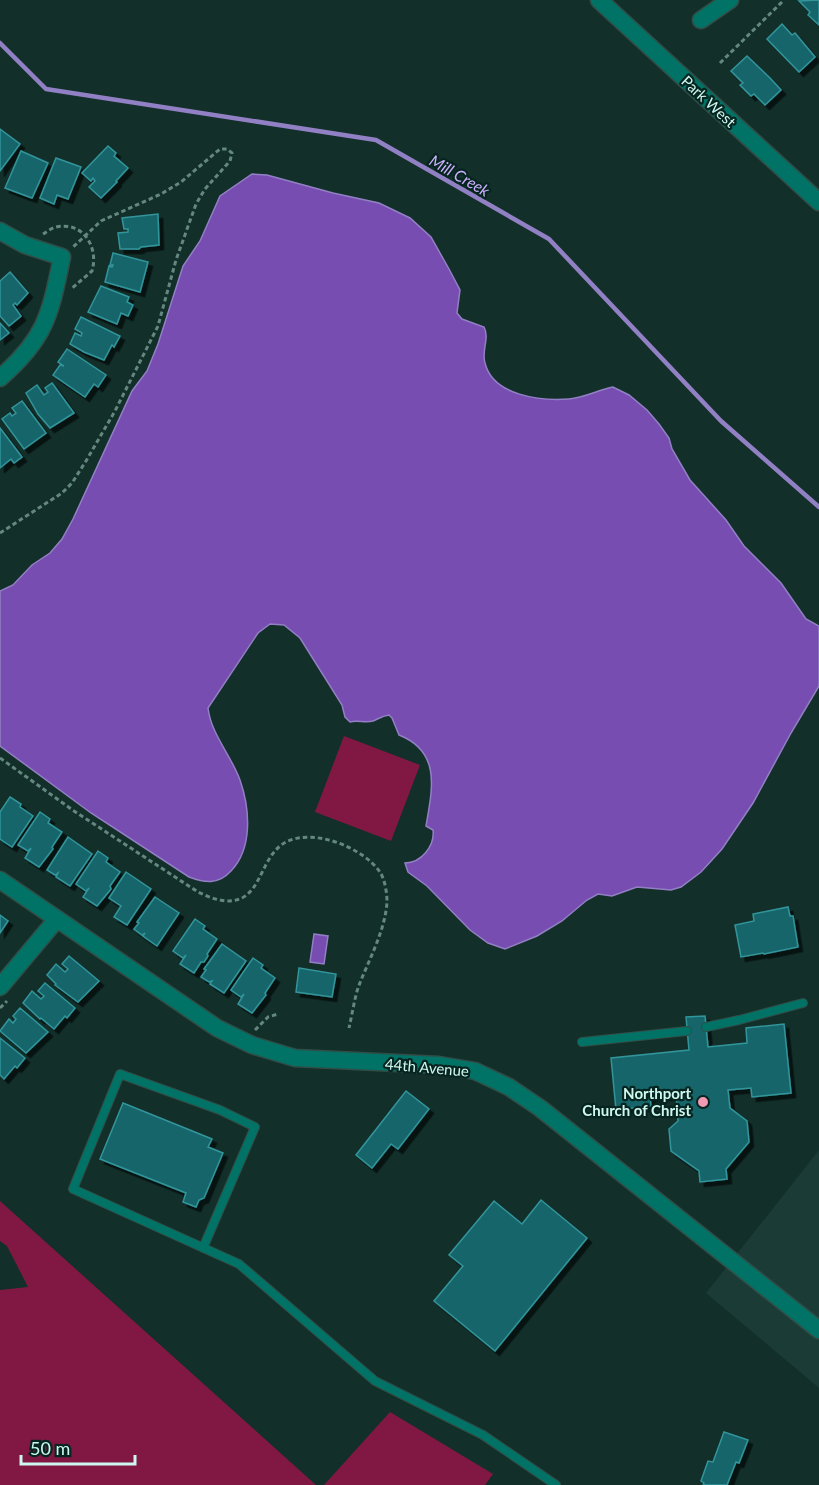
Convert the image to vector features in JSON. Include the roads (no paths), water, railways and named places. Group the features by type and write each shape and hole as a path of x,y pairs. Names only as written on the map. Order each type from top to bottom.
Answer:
{"street":[{"name":"Park West","path":"599,0 819,202"},
{"path":"701,20 730,0"},
{"path":"0,231 25,245 62,257 46,323 34,344 0,378"},
{"name":"44th Avenue","path":"0,880 217,1028 252,1045 295,1058 439,1065 475,1071 509,1087 549,1115 819,1330"},
{"path":"0,987 57,919"}],"lane":[{"path":"706,1027 803,1003"},
{"path":"582,1042 687,1031"},
{"path":"203,1248 255,1127 220,1110 120,1074 73,1189 203,1248 239,1264 375,1381 483,1435 556,1485"}],"waterway":[{"name":"Mill Creek","path":"0,43 46,89 376,140 549,239 721,421 819,507"}],"place":[{"name":"Northport Church of Christ","path":"703,1102"}]}
